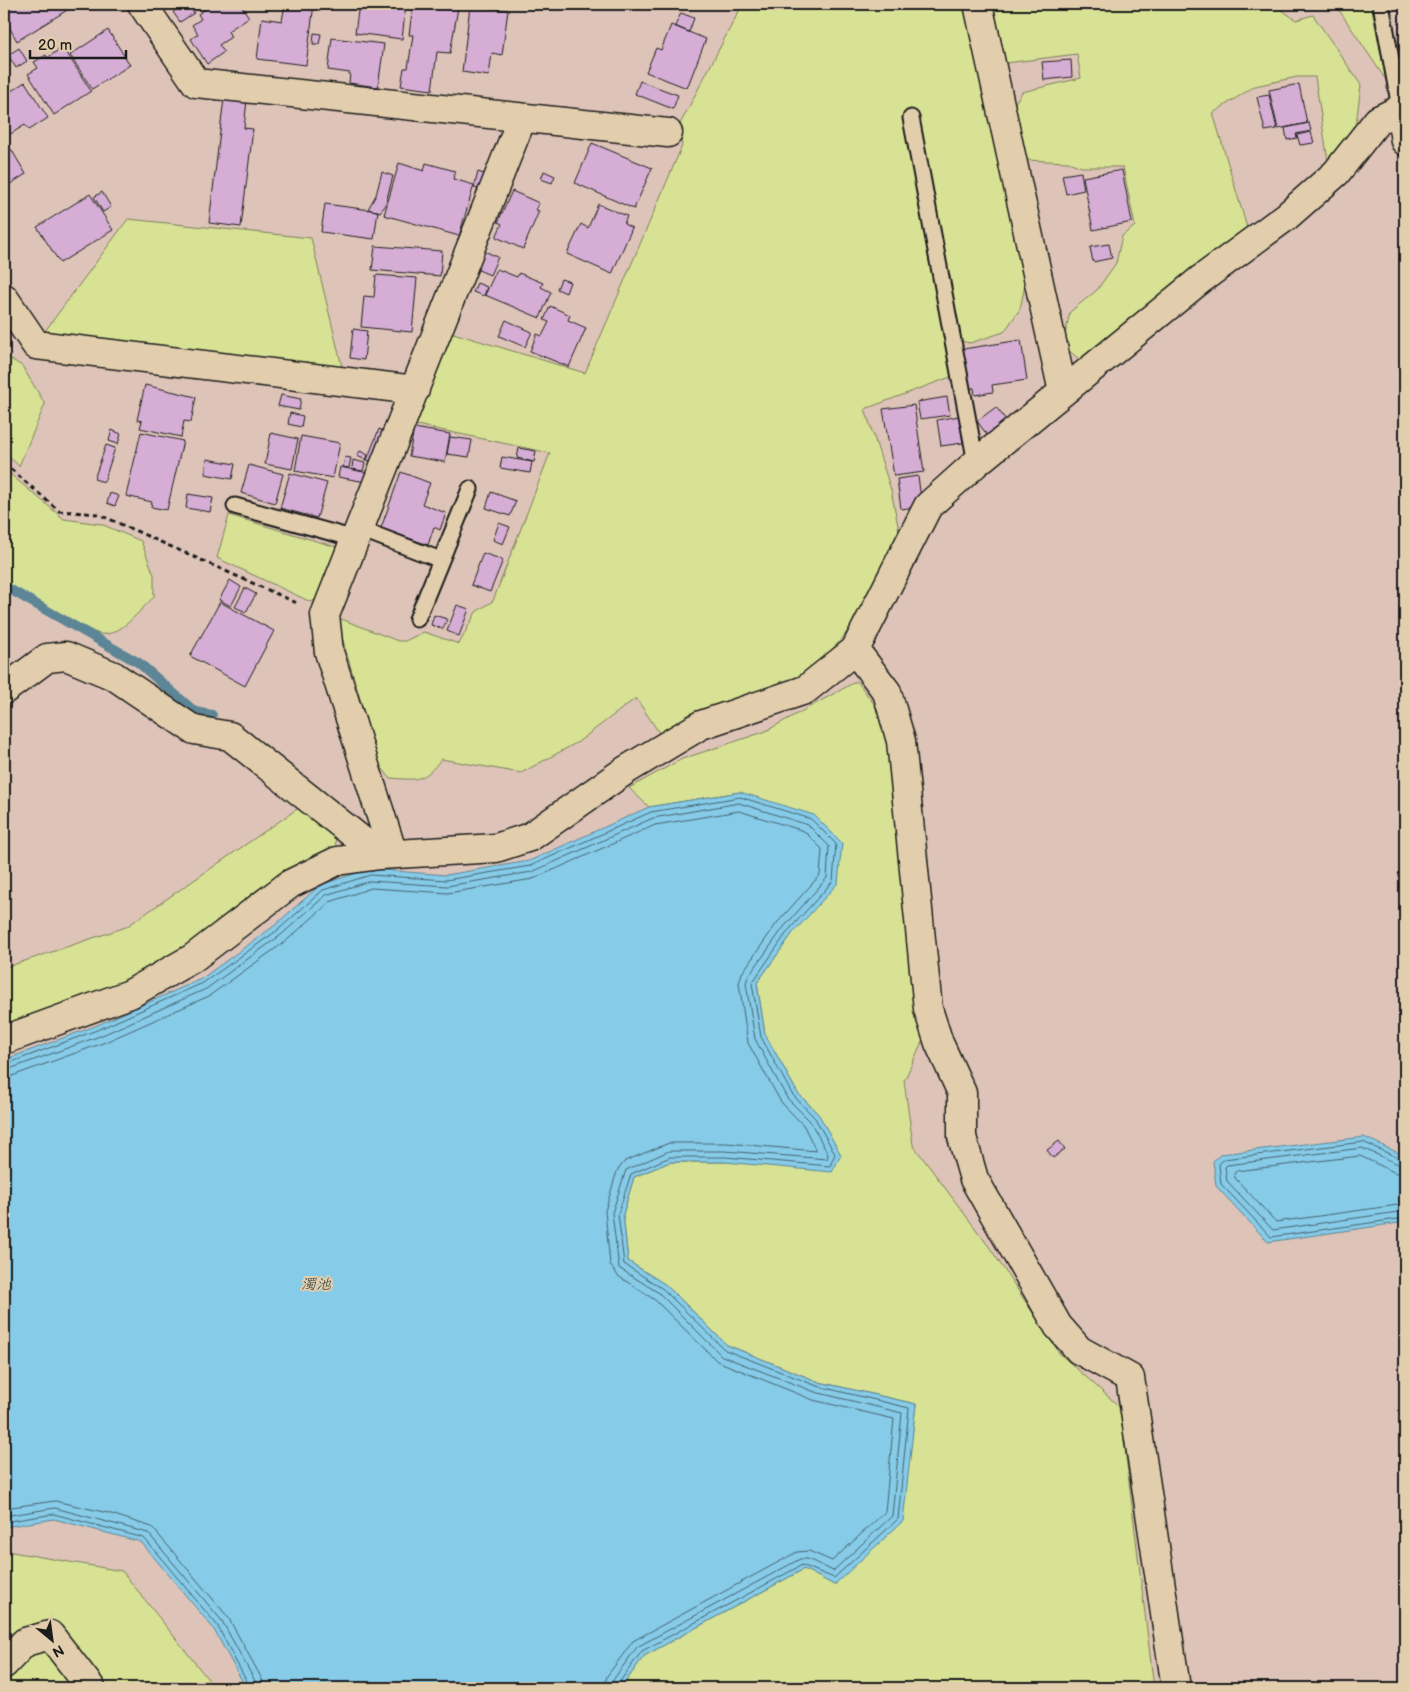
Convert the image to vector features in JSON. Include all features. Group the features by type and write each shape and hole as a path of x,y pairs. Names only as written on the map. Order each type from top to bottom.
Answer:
{"street":[{"path":"142,4 196,83 668,133"},
{"path":"978,4 1063,392"},
{"path":"4,1040 130,994 193,958 290,884 337,861 386,855 496,848 530,837 626,770 701,725 805,690 855,650 928,506 976,463 1200,280 1288,216 1336,173 1378,120 1403,108 1405,141"},
{"path":"386,855 329,652 326,615 522,118"},
{"path":"4,298 36,345 415,390"},
{"path":"855,650 887,692 901,741 928,1009 939,1043 962,1093 962,1137 974,1179 1058,1326 1079,1350 1130,1378 1176,1688"},
{"path":"4,690 47,658 66,656 114,676 194,730 230,736 386,855"},
{"path":"4,1664 25,1642 50,1635 91,1688"}],"lane":[{"path":"1381,4 1403,108"},
{"path":"911,118 976,463"},
{"path":"417,619 470,489"},
{"path":"235,506 357,534 441,560"}],"path":[{"path":"4,463 59,511 98,514 326,615"}],"green space":[{"path":"707,4 965,4 1025,285 1020,309 1004,332 970,343 961,341 915,111 904,115 953,376 865,409 891,490 899,531 889,557 859,616 840,641 815,667 797,681 660,734 636,698 578,742 521,773 441,759 425,776 414,779 390,778 379,764 336,617 398,641 405,641 424,632 459,644 476,612 493,601 550,453 412,424 450,332 585,373 682,146 679,126 740,9"},
{"path":"993,4 1273,4 1296,20 1313,15 1361,85 1356,124 1328,161 1315,77 1297,77 1255,86 1213,113 1248,231 1093,358 1079,359 1067,349 1065,335 1070,312 1097,290 1116,263 1122,236 1135,226 1123,167 1082,167 1068,162 1026,160 1015,103 1022,92 1081,78 1077,54 1006,63"},
{"path":"1335,4 1371,4 1386,80"},
{"path":"128,219 311,238 343,371 65,341 45,331"},
{"path":"4,355 22,366 45,404 19,466 4,452"},
{"path":"4,469 64,519 101,524 141,541 154,575 154,597 129,622 108,634 100,634 74,623 4,582"},
{"path":"229,515 343,549 326,594 311,602 217,558"},
{"path":"857,681 900,740 932,1020 904,1081 913,1145 990,1248 1060,1354 1120,1407 1154,1688 621,1688 644,1656 804,1569 835,1585 909,1460 916,1404 819,1382 727,1345 666,1285 628,1261 623,1214 634,1177 670,1162 725,1162 819,1115 797,1092 765,1034 757,983 792,934 740,792 649,807 629,788 682,759 764,732"},
{"path":"300,807 335,834 336,849 184,953 116,991 4,1031 4,968 126,927"},
{"path":"12,1552 122,1571 215,1688 4,1688 4,1558"}],"water":[{"name":"濁池","path":"740,792 814,815 842,843 838,883 792,934 757,983 765,1034 797,1092 819,1115 841,1155 832,1172 725,1162 670,1162 634,1177 623,1214 628,1261 666,1285 727,1345 819,1382 916,1404 903,1521 834,1585 804,1569 644,1656 621,1688 246,1688 213,1628 141,1542 54,1519 4,1527 4,1060 95,1026 201,979 274,926 320,885 369,869 446,875 529,861 649,807"},
{"path":"1364,1137 1405,1156 1405,1222 1268,1242 1216,1186 1213,1161 1221,1154"}],"building":[{"path":"4,4 77,4 17,41 4,18"},
{"path":"188,4 194,13 180,22 173,12"},
{"path":"213,4 240,4 249,17 228,31 231,37 219,45 224,52 207,64 191,39 198,34 192,25 201,19 198,14"},
{"path":"285,4 314,4 306,65 257,59 262,18 282,21"},
{"path":"359,4 406,4 402,39 355,33"},
{"path":"413,4 452,4 451,7 458,8 450,53 437,52 432,90 401,86 404,68 408,68 413,35 409,35"},
{"path":"470,6 508,10 502,55 492,53 489,76 462,72"},
{"path":"681,13 694,18 689,32 675,26"},
{"path":"671,25 706,39 687,88 646,72 656,48 661,50"},
{"path":"108,30 130,65 92,89 70,55"},
{"path":"314,33 321,34 319,44 313,44"},
{"path":"332,38 384,44 378,87 349,83 350,73 328,70"},
{"path":"63,47 91,91 54,115 28,74 38,68 34,62 46,55 47,58"},
{"path":"19,48 27,61 16,68 8,55"},
{"path":"1071,60 1072,77 1044,80 1042,62"},
{"path":"640,81 678,95 673,109 635,94"},
{"path":"25,82 48,118 29,130 25,125 4,138 4,87 8,93"},
{"path":"1299,84 1307,123 1278,129 1269,90"},
{"path":"1269,95 1277,129 1265,131 1257,97"},
{"path":"224,98 247,100 244,128 253,129 241,227 209,223"},
{"path":"1309,123 1311,131 1296,134 1297,138 1287,140 1285,128"},
{"path":"1311,132 1314,143 1300,145 1297,135"},
{"path":"592,143 652,168 634,209 575,183"},
{"path":"11,149 26,174 4,188 4,154"},
{"path":"399,163 424,171 426,163 455,171 453,179 474,185 459,236 384,215"},
{"path":"1122,170 1132,222 1093,230 1083,177"},
{"path":"544,171 555,176 552,183 541,179"},
{"path":"382,172 393,176 385,206 380,212 368,209 376,195"},
{"path":"478,172 487,175 482,190 474,188"},
{"path":"1081,172 1084,190 1066,194 1062,175"},
{"path":"512,191 539,203 536,210 539,211 523,249 496,237 502,224 498,222"},
{"path":"102,192 111,207 103,212 94,197"},
{"path":"90,194 113,230 60,263 37,227"},
{"path":"325,204 378,211 374,239 321,232"},
{"path":"598,204 627,216 624,224 632,228 612,274 567,254 581,224 588,228"},
{"path":"1109,244 1112,258 1093,262 1090,247"},
{"path":"375,246 442,251 440,276 372,270"},
{"path":"484,251 498,257 490,275 476,269"},
{"path":"497,269 517,277 519,273 543,283 541,287 551,292 540,318 485,295"},
{"path":"376,275 417,278 412,332 361,327 364,296 374,297"},
{"path":"561,279 570,282 566,293 557,289"},
{"path":"477,283 487,287 484,296 473,292"},
{"path":"550,306 570,315 568,320 586,328 569,367 530,351 537,334 542,336 549,322 544,320"},
{"path":"506,320 532,332 525,347 499,336"},
{"path":"353,329 367,331 364,360 350,358"},
{"path":"1021,340 1027,380 992,385 993,392 975,395 974,388 969,388 963,349"},
{"path":"145,385 196,397 191,422 184,421 181,437 140,428 142,421 137,420"},
{"path":"281,395 301,399 299,410 278,406"},
{"path":"947,397 950,415 920,419 917,402"},
{"path":"914,405 924,472 894,476 883,409"},
{"path":"996,407 1006,420 987,435 977,421"},
{"path":"290,413 303,416 301,427 288,424"},
{"path":"959,416 963,443 941,446 937,420"},
{"path":"414,428 450,434 445,462 409,456"},
{"path":"379,429 387,432 375,463 367,460"},
{"path":"112,430 121,434 118,444 109,441"},
{"path":"141,432 183,441 167,510 151,507 152,502 126,496"},
{"path":"271,433 298,439 292,469 265,464"},
{"path":"301,436 340,443 333,478 295,471"},
{"path":"450,437 472,440 469,457 447,454"},
{"path":"106,445 115,448 104,482 94,479"},
{"path":"519,448 536,451 534,462 517,458"},
{"path":"360,451 368,455 366,460 357,456"},
{"path":"345,457 351,458 349,468 343,467"},
{"path":"502,457 532,462 530,473 500,468"},
{"path":"207,459 235,464 232,479 205,474"},
{"path":"353,460 365,463 363,471 352,469"},
{"path":"249,465 283,474 275,503 241,493"},
{"path":"340,467 368,473 366,482 338,477"},
{"path":"401,472 430,483 422,504 446,513 440,530 434,527 428,545 381,528"},
{"path":"290,473 327,483 317,518 280,508"},
{"path":"918,476 922,506 901,509 897,479"},
{"path":"491,492 516,501 510,516 486,508"},
{"path":"110,493 119,496 115,506 107,503"},
{"path":"188,494 213,498 210,512 186,508"},
{"path":"499,523 510,527 503,544 493,540"},
{"path":"483,553 503,560 490,592 471,585"},
{"path":"230,580 241,587 231,606 219,600"},
{"path":"245,588 256,594 246,612 235,607"},
{"path":"220,602 274,631 245,686 190,656"},
{"path":"457,605 469,609 459,636 447,631"},
{"path":"434,615 447,619 443,629 431,625"},
{"path":"1059,1141 1065,1149 1053,1158 1047,1150"}],"waterway":[{"path":"4,586 139,663 195,712 212,715"}]}
